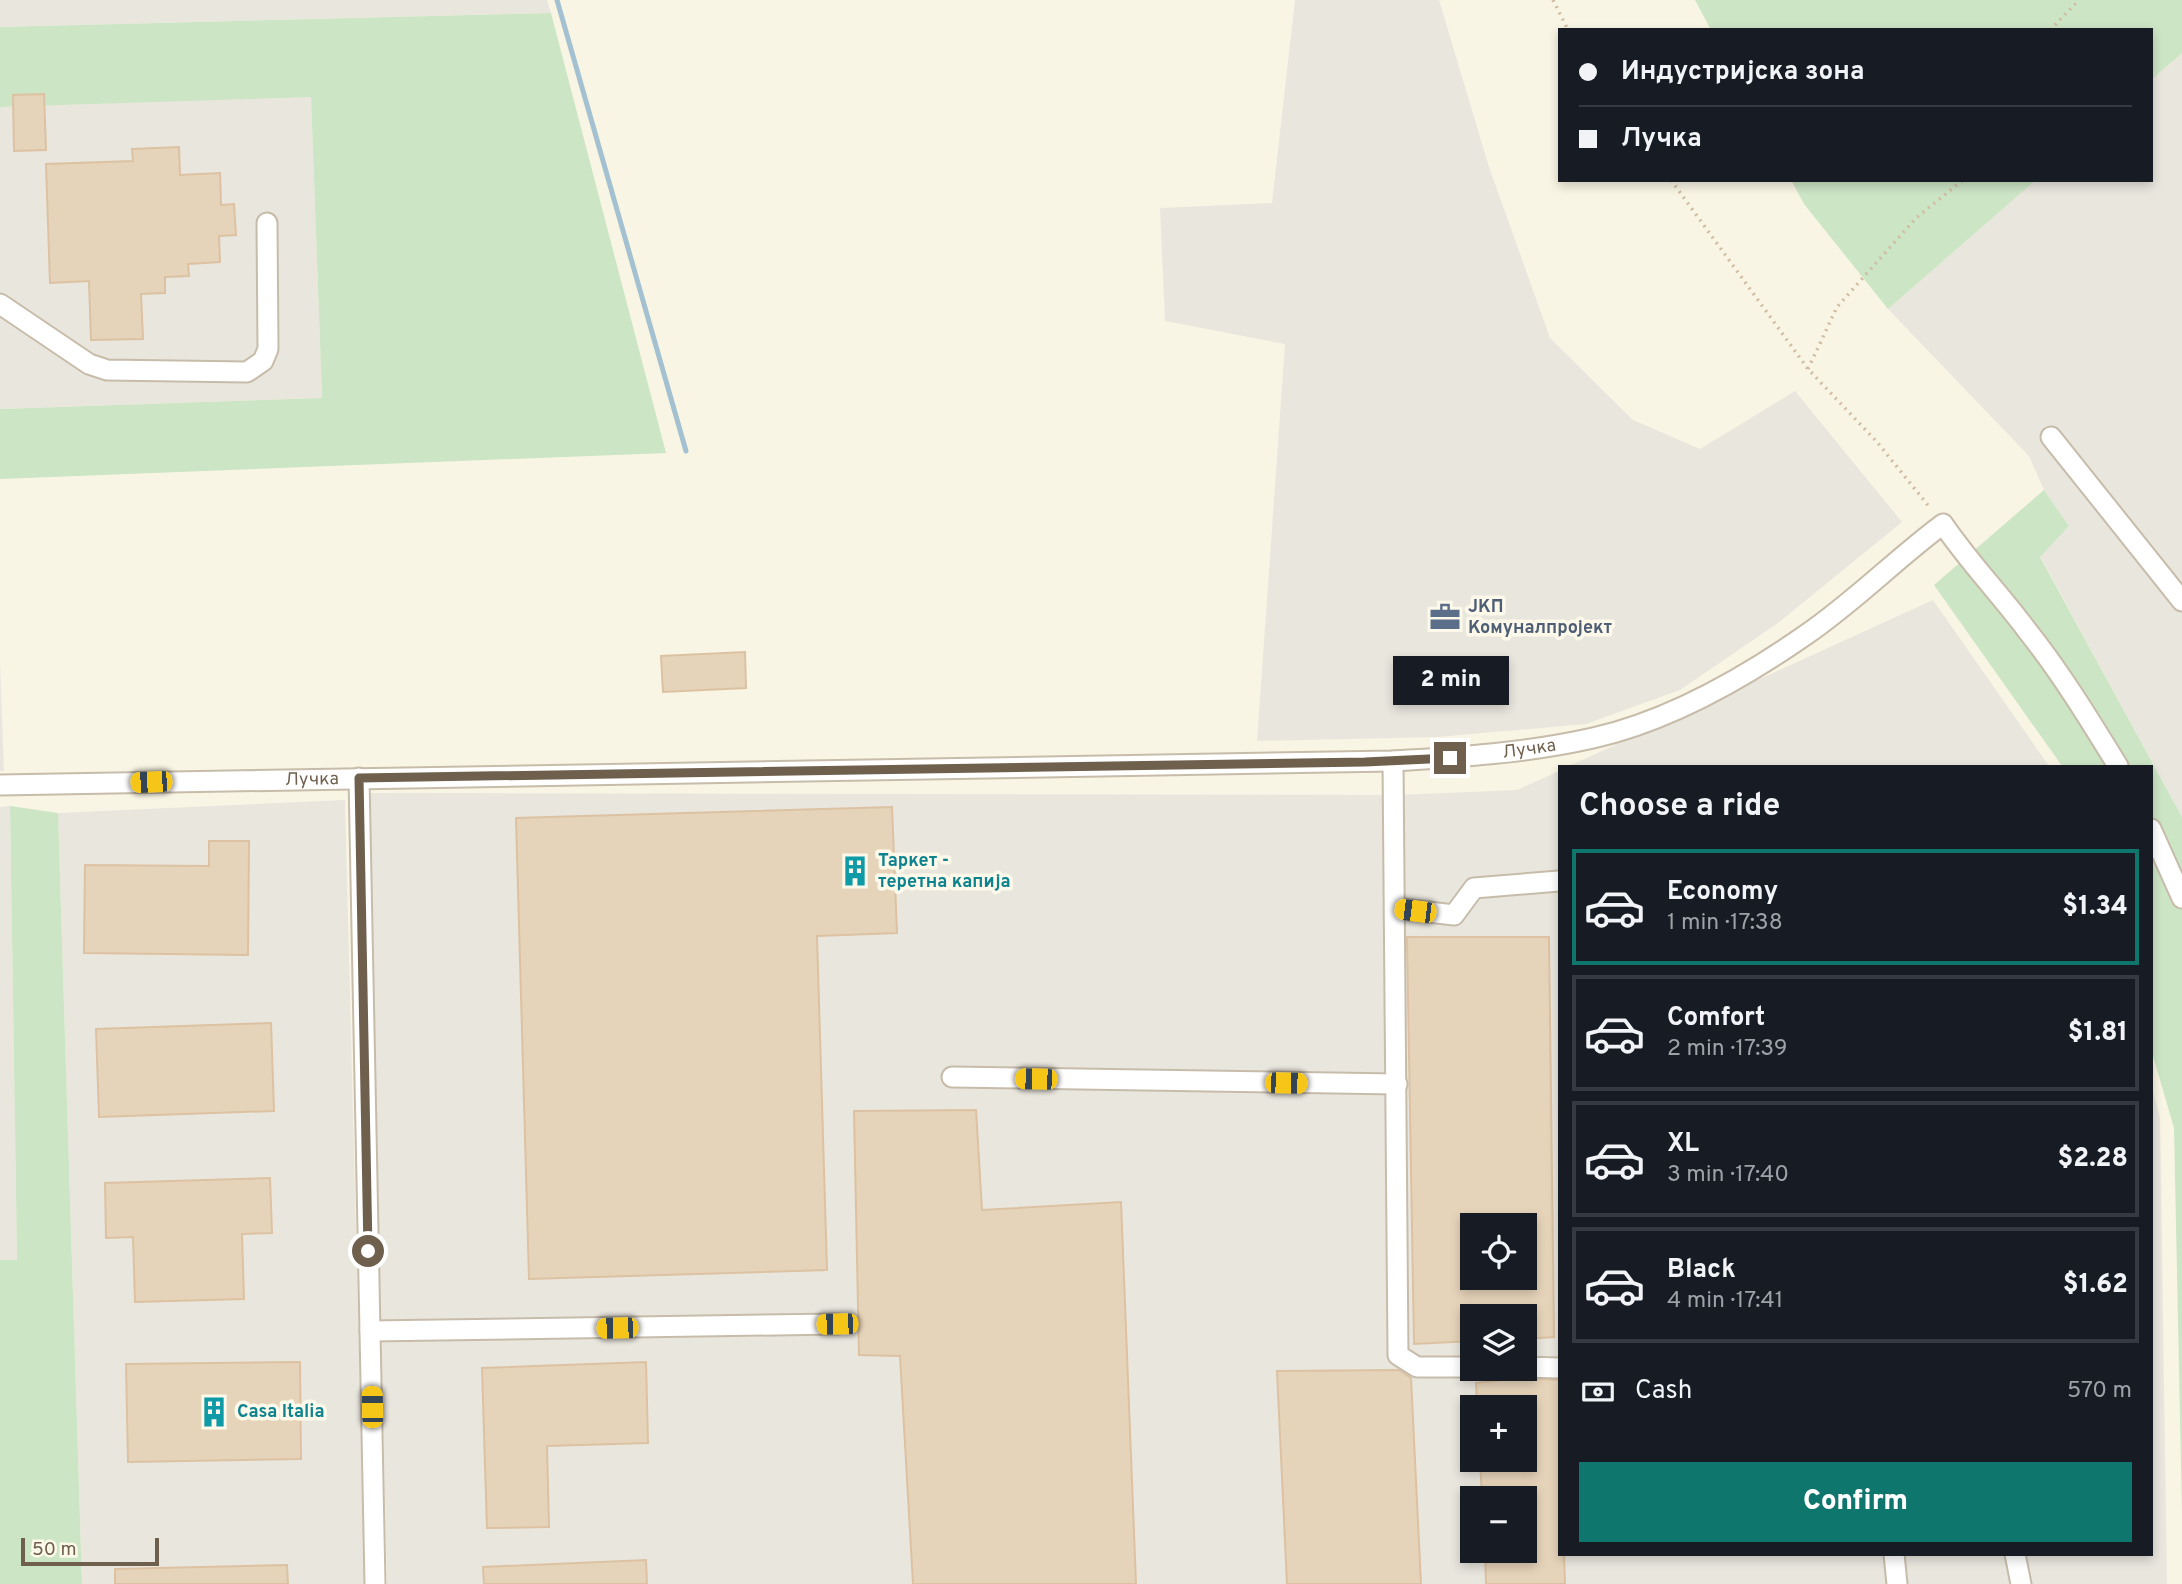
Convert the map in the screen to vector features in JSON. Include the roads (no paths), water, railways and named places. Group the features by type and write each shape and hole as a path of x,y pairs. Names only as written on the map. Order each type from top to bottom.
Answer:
{"street":[{"path":"0,304 89,365 107,370 247,372 263,361 268,349 267,223"},
{"path":"2051,437 2182,601"},
{"name":"Лучка","path":"0,785 1393,761 1474,757 1595,738 1665,713 1750,672 1809,633 1943,524 1962,553 1994,588 2069,685 2117,765"},
{"path":"1393,761 1398,1355 1417,1367 1460,1367"},
{"path":"359,778 375,1584"},
{"path":"2153,833 2182,898"},
{"path":"1395,908 1454,915 1474,888 1558,881"},
{"path":"952,1077 1397,1084"},
{"path":"370,1331 837,1324"},
{"path":"1537,1367 1558,1368"},
{"path":"1894,1556 1897,1584"},
{"path":"2015,1556 2021,1584"}],"waterway":[{"path":"557,0 686,451"}],"place":[{"name":"ЈКП Комуналпројект","path":"1445,617"},
{"name":"Таркет - теретна капија","path":"855,871"},
{"name":"Casa Italia","path":"214,1412"}]}
